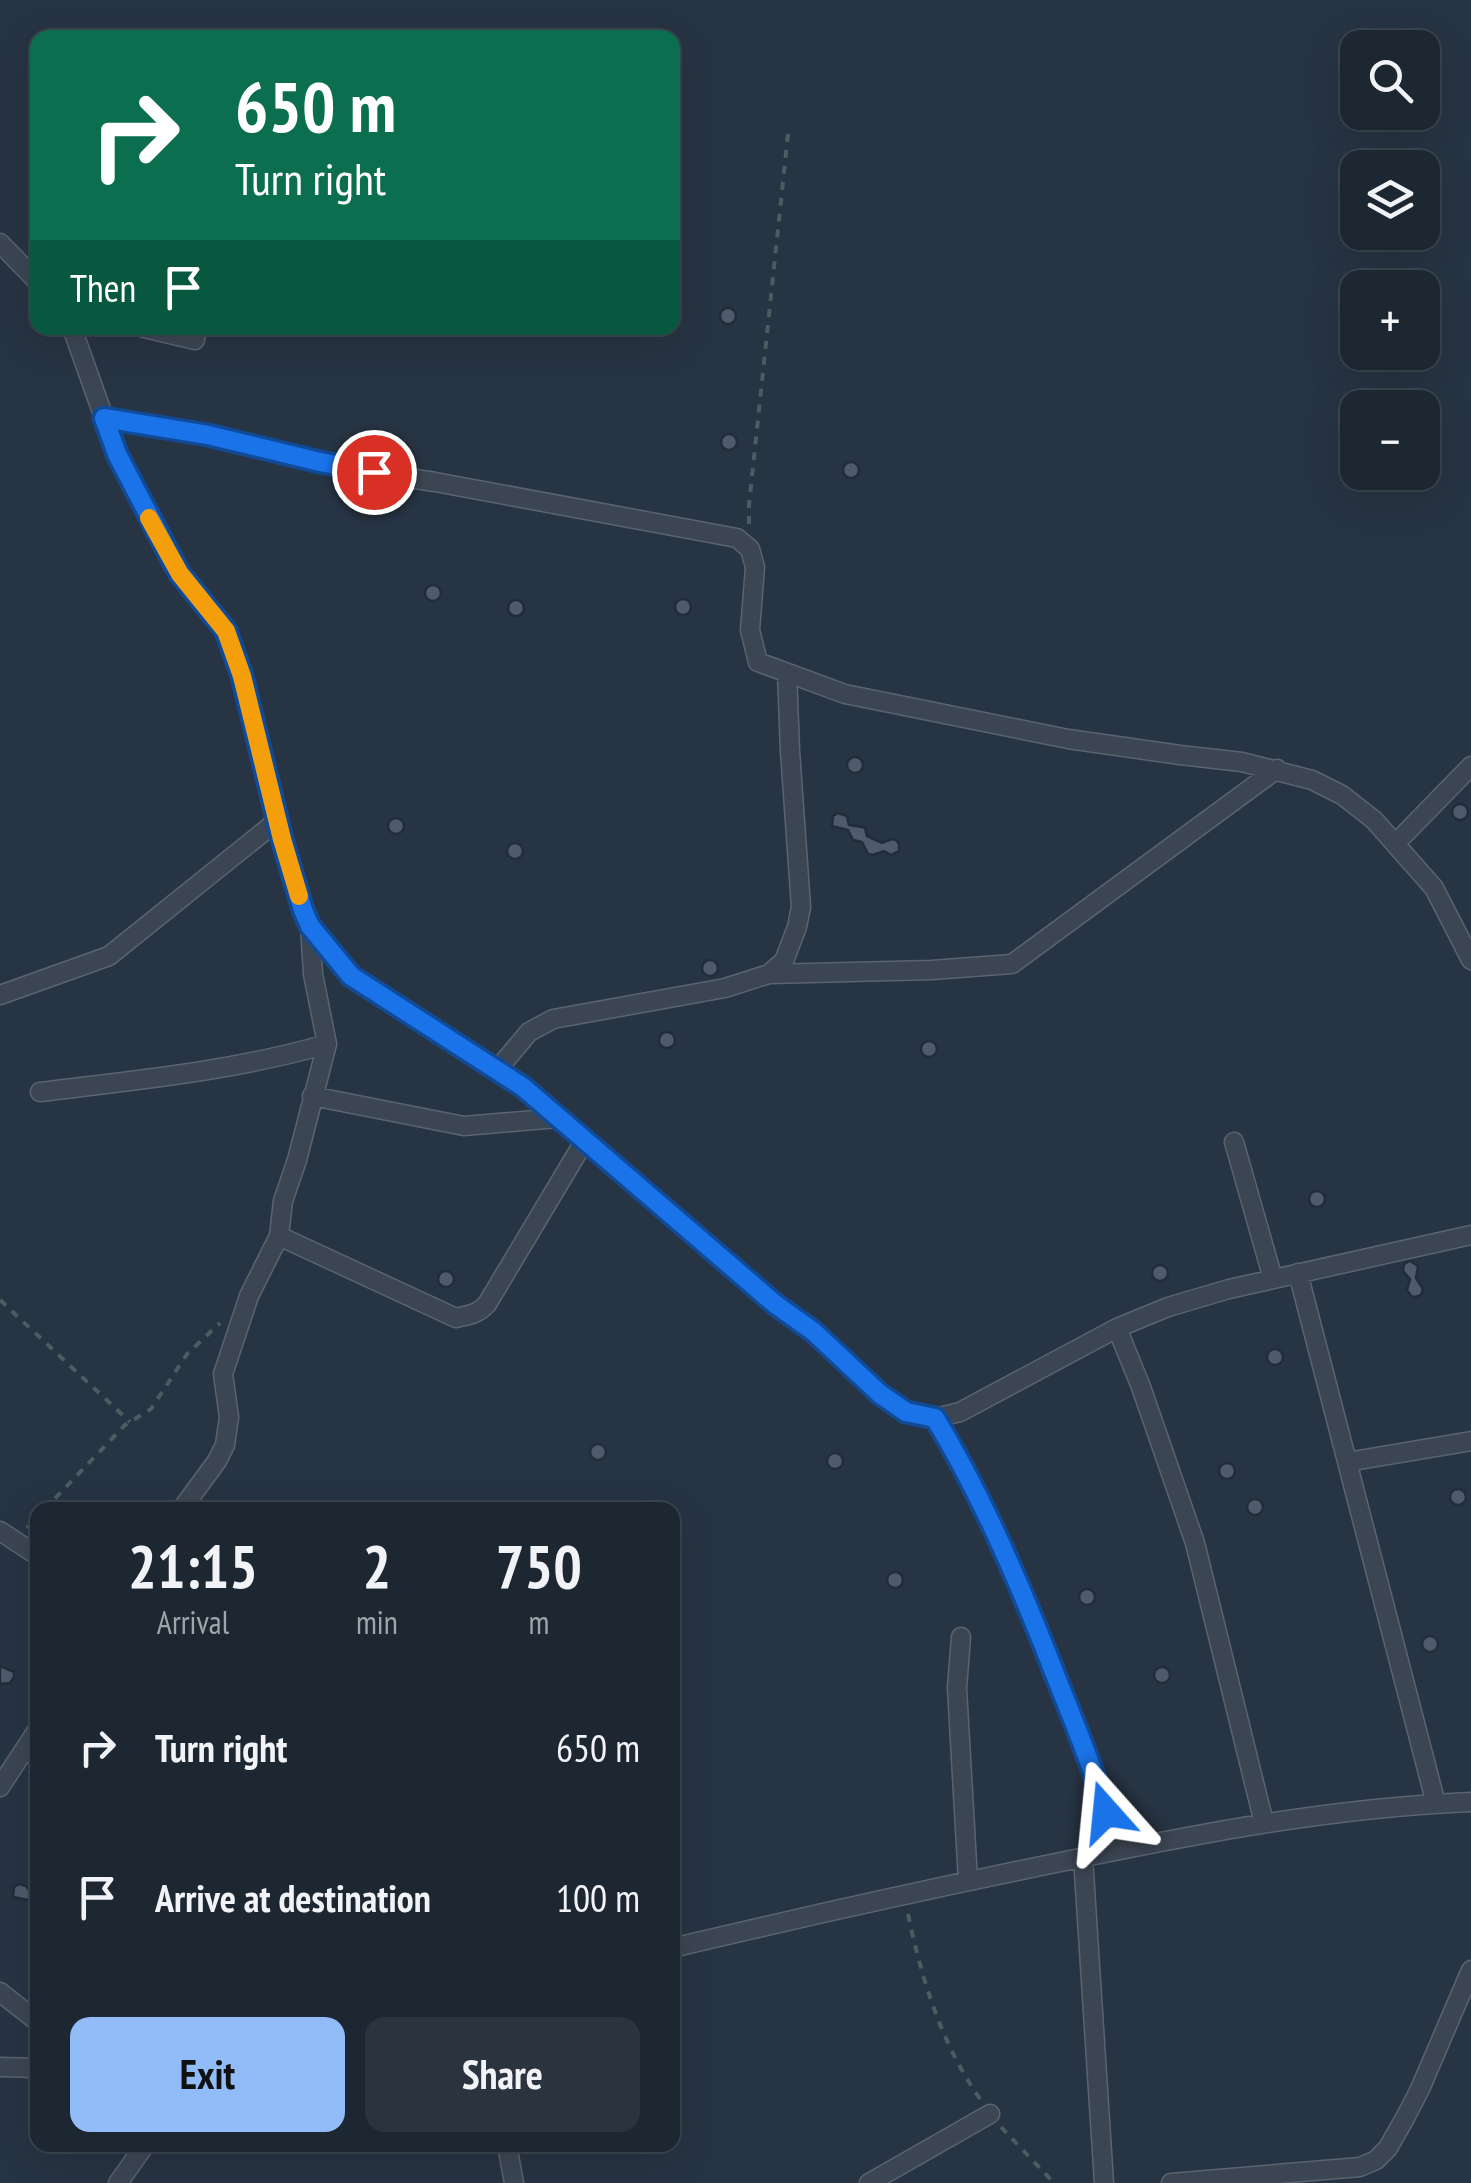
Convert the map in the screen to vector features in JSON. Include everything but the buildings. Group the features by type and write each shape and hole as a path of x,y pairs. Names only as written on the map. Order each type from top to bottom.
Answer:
{"street":[{"path":"0,243 30,274"},
{"path":"74,335 117,454 159,538 180,574 226,631 242,676 278,821 310,926 351,976 498,1069 906,1412 935,1418 960,1412 1117,1328 1168,1307 1298,1273 1471,1235"},
{"path":"174,335 195,340 196,335"},
{"path":"104,418 208,435 344,468 737,538 750,549 755,568 750,630 758,662 845,694 1068,739 1242,762 1312,780 1374,820 1434,888 1471,960"},
{"path":"768,974 784,961 801,907 788,673"},
{"path":"1395,844 1471,766"},
{"path":"498,1069 529,1032 553,1020 725,988 768,974 1012,964 1277,770"},
{"path":"0,995 109,956 278,821"},
{"path":"187,1502 225,1445 228,1417 224,1374 249,1296 279,1236 284,1201 326,1044 313,974 310,926"},
{"path":"40,1092 187,1075 279,1058 326,1044"},
{"path":"312,1096 464,1126 558,1118"},
{"path":"279,1236 456,1318 480,1312 584,1140"},
{"path":"1234,1142 1273,1279"},
{"path":"1298,1273 1436,1804"},
{"path":"1117,1328 1195,1543 1264,1823"},
{"path":"935,1418 961,1461 1029,1606 1095,1774 1118,1849"},
{"path":"1347,1462 1471,1440"},
{"path":"0,1531 30,1551"},
{"path":"961,1637 957,1688 968,1881"},
{"path":"0,1787 30,1742"},
{"path":"680,1946 1118,1849 1306,1816 1471,1802"},
{"path":"1083,1857 1104,2183"},
{"path":"1171,2183 1360,2167 1376,2160 1388,2148 1420,2089 1471,1970"},
{"path":"0,1992 30,2016"},
{"path":"0,2067 30,2068"},
{"path":"869,2183 990,2114"},
{"path":"118,2183 140,2152"},
{"path":"508,2152 514,2183"}],"path":[{"path":"750,549 749,505 788,134"},
{"path":"0,1300 130,1422"},
{"path":"52,1502 130,1422 151,1409 187,1354 224,1319"},
{"path":"904,1894 932,2005 964,2076 990,2114 1054,2183"}],"slow traffic":[{"path":"149,518 180,574 226,631 234,650 299,896"}],"route":[{"path":"374,472 208,435 104,418 117,454 159,538 180,574 226,631 234,650 282,839 310,926 351,976 523,1087 775,1304 814,1332 880,1394 906,1412 935,1418 961,1461 1029,1606 1095,1774 1106,1812"}]}
